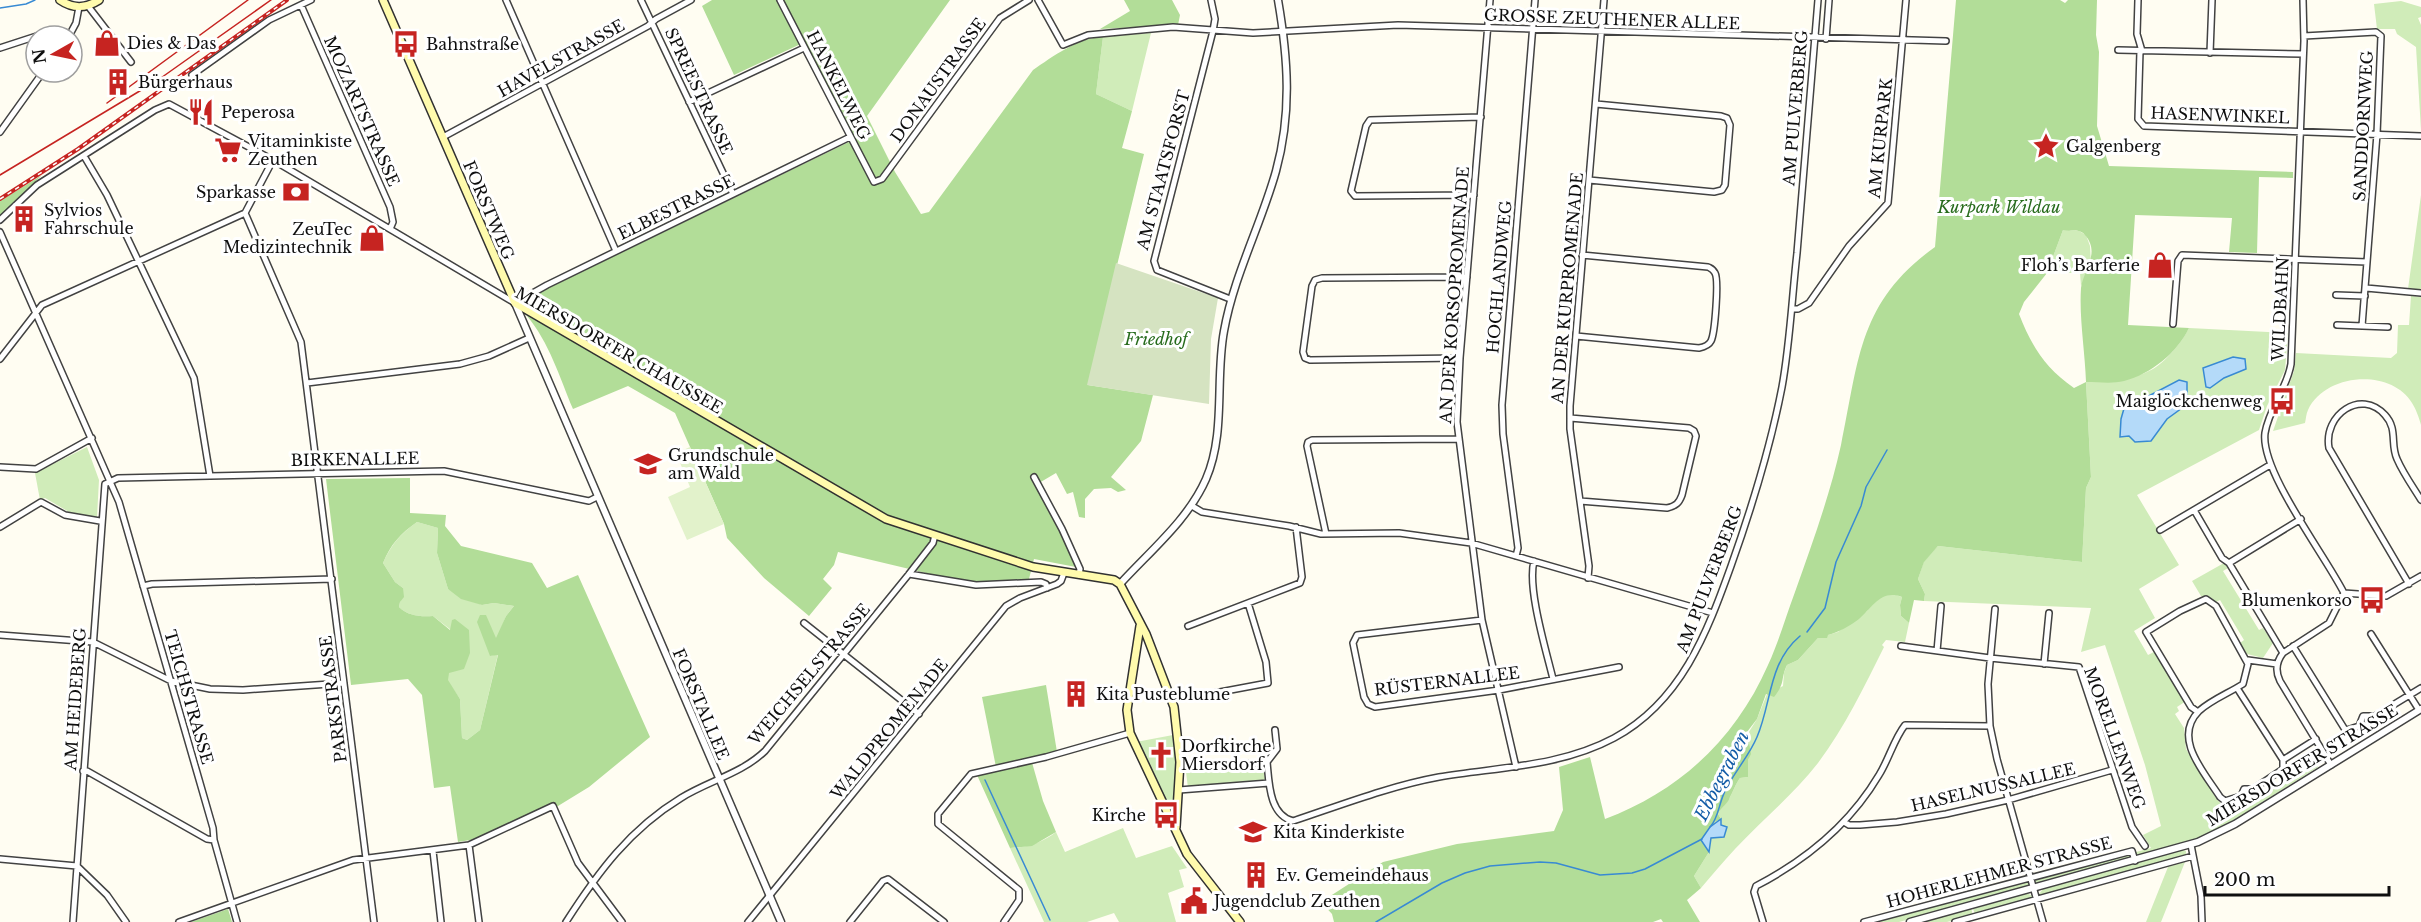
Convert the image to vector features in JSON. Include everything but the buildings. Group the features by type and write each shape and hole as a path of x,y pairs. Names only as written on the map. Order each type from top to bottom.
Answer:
{"main road":[{"path":"60,0 79,8 99,0"},
{"name":"FORSTWEG","path":"383,0 515,303"},
{"name":"MIERSDORFER CHAUSSEE","path":"515,303 870,511 1033,567 1114,580 1120,584"},
{"path":"1120,584 1146,634 1174,707 1180,769 1176,827"},
{"path":"1140,626 1127,710 1130,733 1184,848 1193,863 1240,922"}],"street":[{"path":"192,75 269,20 311,0"},
{"path":"506,0 616,251"},
{"name":"SPREESTRASSE","path":"641,0 733,194"},
{"name":"HAVELSTRASSE","path":"443,137 691,0"},
{"name":"HANKELWEG","path":"780,0 874,182"},
{"name":"DONAUSTRASSE","path":"874,182 882,179 894,164 1000,18 1029,0"},
{"name":"GROSSE ZEUTHENER ALLEE","path":"1038,0 1063,45 1088,35 1154,28 1173,27 1213,32 1284,32 1398,25 1902,42 1946,41"},
{"name":"AM STAATSFORST","path":"1211,0 1215,19 1213,32 1154,261 1157,270 1230,299"},
{"path":"1120,584 1192,506 1207,477 1215,452 1221,347 1230,299 1273,180 1282,145 1288,88 1284,32 1278,0"},
{"name":"AN DER KORSOPROMENADE","path":"1490,0 1456,404 1458,439 1482,620 1516,767"},
{"name":"HOCHLANDWEG","path":"1516,556 1518,548 1503,434 1502,405 1535,0"},
{"name":"AN DER KURPROMENADE","path":"1588,578 1589,567 1570,418 1604,0"},
{"name":"AM PULVERBERG","path":"1275,730 1277,749 1267,762 1269,783 1276,808 1281,815 1293,820 1419,782 1554,761 1589,750 1616,737 1640,721 1666,697 1682,677 1713,613 1762,475 1782,384 1792,309 1818,0"},
{"name":"AM PULVERBERG","path":"1826,39 1829,0"},
{"name":"AM KURPARK","path":"1792,309 1804,307 1809,303 1849,246 1888,203 1906,0"},
{"name":"HASENWINKEL","path":"2138,0 2137,34 2141,51 2138,119 2144,126 2421,136"},
{"path":"2210,53 2212,0"},
{"name":"WILDBAHN","path":"2303,0 2301,132 2291,364 2288,379 2266,431 2265,446 2270,465 2344,593"},
{"name":"MOZARTSTRASSE","path":"301,5 391,211 393,222 390,229"},
{"path":"88,6 131,62"},
{"path":"76,24 79,8"},
{"name":"SANDDORNWEG","path":"2304,36 2379,33 2381,39 2377,134 2362,326"},
{"path":"0,48 24,40"},
{"path":"690,102 804,48"},
{"path":"2118,50 2303,54"},
{"path":"0,132 34,84"},
{"name":"MIERSDORFER CHAUSSEE","path":"84,156 164,104 176,107 273,160 515,303"},
{"path":"1589,180 1714,192 1724,189 1726,170 1730,125 1727,118 1716,115 1596,104"},
{"path":"1474,195 1355,196 1351,191 1366,126 1370,120 1481,117"},
{"name":"ELBESTRASSE","path":"515,303 547,285 850,137"},
{"path":"0,220 38,185 84,156 107,195 195,382 210,476"},
{"path":"0,359 42,305 245,213 273,160"},
{"name":"PARKSTRASSE","path":"245,213 301,342 374,922"},
{"name":"TEICHSTRASSE","path":"0,232 119,502 213,828 214,840 237,922"},
{"path":"1576,336 1699,348 1707,346 1712,340 1715,310 1717,275 1714,269 1582,255"},
{"path":"2173,324 2178,261 2182,255 2367,262"},
{"path":"1460,358 1310,360 1305,358 1303,352 1312,286 1315,280 1322,278 1467,277"},
{"path":"2366,288 2421,293"},
{"path":"2336,295 2365,296"},
{"name":"FORSTWEG","path":"515,303 597,497"},
{"path":"2337,325 2388,327"},
{"path":"307,383 460,364 505,349 529,338"},
{"path":"2409,584 2329,448 2330,427 2337,415 2348,407 2357,405 2372,406 2382,412 2391,423 2397,460 2421,500"},
{"path":"1570,418 1689,428 1696,436 1682,495 1679,503 1674,506 1667,508 1580,501"},
{"path":"0,467 36,469 92,438"},
{"path":"1326,534 1308,442 1312,440 1458,439"},
{"path":"2160,530 2270,465"},
{"name":"BIRKENALLEE","path":"110,480 318,473 449,472 589,501 597,497"},
{"path":"1034,477 1062,529 1080,569 1079,575"},
{"name":"AM HEIDEBERG","path":"73,922 100,521 105,484 110,480"},
{"name":"FORSTALLEE","path":"597,497 781,922"},
{"path":"0,527 41,502 69,516 100,521"},
{"path":"1192,506 1202,512 1326,534 1399,533 1471,543 1713,613"},
{"path":"2194,510 2283,653"},
{"path":"2229,563 2301,519"},
{"path":"1188,626 1300,583 1302,577 1296,527"},
{"name":"WEICHSELSTRASSE","path":"566,922 592,882 625,840 643,824 681,798 718,778 743,768 762,754 909,574 933,543 935,535"},
{"path":"1534,561 1532,568 1536,605 1552,679"},
{"name":"WALDPROMENADE","path":"748,922 770,898 1006,606 1060,582 1064,573"},
{"path":"909,574 976,585 1041,582 1046,584 1047,588"},
{"path":"2331,765 2280,681 2277,664 2283,653 2329,623 2344,593 2381,597 2391,594 2421,576"},
{"path":"143,586 332,579"},
{"path":"2198,712 2191,707 2146,632 2180,611 2206,599 2216,606 2248,660 2246,676 2243,684 2198,712 2189,727 2187,737 2190,749 2220,797 2225,801 2241,796 2249,797 2253,789 2283,769 2283,760 2237,688"},
{"path":"1204,694 1268,683 1264,652 1248,603"},
{"path":"1937,651 1941,606"},
{"path":"1995,609 1990,658 1990,726 2008,800 2043,922"},
{"path":"2044,664 2049,613"},
{"name":"RÜSTERNALLEE","path":"1482,620 1357,635 1353,643 1364,697 1368,704 1375,707 1499,690 1619,667"},
{"path":"804,623 919,714"},
{"path":"2371,634 2420,710"},
{"path":"0,635 93,642 171,681 225,691 344,683"},
{"name":"MORELLENWEG","path":"1901,646 2079,667 2132,827 2145,846"},
{"path":"2293,646 2343,728 2347,730 2369,726 2375,716 2421,688"},
{"path":"2248,660 2277,664"},
{"name":"MIERSDORFER STRASSE","path":"2193,844 2235,824 2420,710"},
{"path":"2359,726 2363,716 2375,716"},
{"path":"1763,922 1754,892 1756,886 1801,859 1844,822 1877,779 1905,725 1990,726"},
{"path":"1004,922 1021,895 1019,890 938,824 936,819 938,814 971,774 979,770 1046,757 1130,733"},
{"path":"2283,760 2316,739"},
{"path":"1180,769 1267,762"},
{"name":"HASELNUSSALLEE","path":"1844,822 1849,825 1897,822 2008,800 2112,770"},
{"path":"83,771 207,839 214,840"},
{"path":"1179,790 1269,783"},
{"path":"179,922 353,860 469,845 553,806 570,848 622,922"},
{"path":"2193,844 2193,856 2201,896 2202,922"},
{"name":"HOHERLEHMER STRASSE","path":"1910,922 2193,844"},
{"path":"469,845 479,922"},
{"path":"433,851 441,922"},
{"name":"HOHERLEHMER STRASSE","path":"1864,922 2132,851 2135,861"},
{"path":"1955,922 2193,856"},
{"path":"0,859 77,866 107,895 126,922"},
{"path":"850,922 883,881 888,879 944,922"}],"green space":[{"path":"712,0 950,0 867,116 895,172 921,214 929,212 1033,70 1075,44 1103,37 1096,94 1132,111 1122,148 1144,154 1088,385 1153,395 1141,441 1111,477 1126,490 1118,492 1111,488 1094,489 1085,499 1085,518 1079,517 1073,492 1067,494 1056,473 1039,483 1076,567 1034,559 1029,579 977,583 838,552 834,565 823,579 832,588 809,616 764,578 727,538 724,524 675,413 628,386 573,409 542,337 524,312 523,306 526,299 853,140 805,42 734,75 702,6"},
{"path":"1124,0 1172,0 1180,15 1178,25 1100,29 1130,11"},
{"name":"Kurpark Wildau","path":"1956,0 2060,0 2065,3 2068,0 2097,0 2096,35 2099,52 2097,126 2109,166 2293,172 2293,178 2259,177 2257,253 2229,252 2232,218 2135,215 2128,325 2189,328 2170,354 2144,373 2119,382 2086,382 2091,477 2086,488 2082,562 1938,546 1924,562 1918,579 1925,594 1924,601 1914,600 1909,623 1901,616 1902,597 1888,595 1878,600 1859,619 1848,626 1828,635 1827,638 1818,638 1798,660 1787,665 1778,692 1774,697 1766,694 1757,719 1747,732 1751,754 1748,760 1748,777 1740,778 1728,802 1719,812 1721,819 1715,822 1705,844 1709,852 1694,876 1701,888 1687,900 1700,922 1663,922 1661,919 1653,922 1334,922 1332,914 1321,902 1383,862 1457,844 1554,831 1563,810 1559,767 1590,757 1605,819 1658,793 1703,759 1722,738 1740,716 1755,691 1779,638 1832,482 1858,360 1876,311 1890,289 1935,247","holes":["2063,230 2083,233 2090,242 2091,248 2090,262 2081,288 2086,382 2074,388 2055,373 2041,356 2029,337 2019,314 2024,302 2047,273"]},
{"path":"2401,1 2421,7 2421,17 2418,18 2421,25 2421,130 2416,47 2397,34 2395,29 2377,29 2374,4"},
{"path":"1151,33 1132,111 1096,94 1103,37"},
{"path":"42,175 0,217 0,201"},
{"path":"2421,195 2421,290 2408,289"},
{"path":"2063,230 2079,231 2086,235 2090,246 2091,264 2081,286 2080,273 2047,273"},
{"name":"Friedhof","path":"1116,263 1218,298 1211,339 1209,404 1087,385"},
{"path":"2411,296 2421,297 2421,425 2413,405 2402,392 2389,384 2374,380 2358,380 2343,382 2328,388 2316,398 2308,410 2305,423 2273,431 2294,371 2296,353 2391,358 2397,353 2398,325 2409,325"},
{"path":"2189,328 2288,333 2285,370 2267,406 2259,430 2137,495 2179,565 2139,589 2155,618 2134,631 2148,655 2156,651 2186,701 2177,707 2179,711 2175,714 2184,728 2186,749 2223,806 2232,806 2235,809 2243,805 2241,801 2252,801 2287,778 2290,766 2310,754 2318,767 2218,830 2185,843 1899,922 1876,922 2151,848 2143,835 2161,826 2145,765 2105,645 2081,652 2091,608 1924,601 1925,594 1918,579 1924,561 1938,546 2082,562 2086,488 2091,477 2086,382 2119,380 2151,370 2167,358","holes":["2179,380 2186,382 2187,399 2182,408 2167,419 2151,441 2135,442 2130,436 2120,436 2132,401 2141,400"]},
{"path":"87,447 99,480 97,517 69,512 45,498 40,500 35,473"},
{"path":"690,447 724,524 687,540 668,497 690,487 676,453"},
{"path":"410,478 410,513 446,515 445,526 461,546 532,563 547,588 578,575 650,737 589,787 558,806 472,847 470,840 458,842 450,786 434,788 422,695 408,679 351,685 326,479","holes":["417,522 438,528 437,553 448,589 461,599 482,605 494,603 514,606 506,616 496,638 486,615 480,615 477,622 490,656 498,655 480,730 467,740 462,738 460,699 448,680 449,673 464,669 470,653 469,630 455,619 452,620 450,630 433,616 415,615 399,607 404,597 403,588 395,582 383,563 397,540"]},
{"path":"417,522 438,528 437,553 448,589 482,605 494,603 514,606 506,616 490,656 498,654 480,730 467,740 462,738 460,699 447,680 451,630 433,616 415,615 399,607 403,588 395,582 383,563 397,540"},
{"path":"2224,563 2228,568 2223,571 2259,630 2263,628 2273,643 2263,658 2247,654 2240,643 2244,640 2220,600 2216,602 2206,596 2201,596 2192,581"},
{"path":"1885,594 1902,597 1901,616 1909,623 1905,642 1886,640 1854,706 1818,763 1735,849 1701,888 1694,876 1709,852 1711,838 1721,838 1719,812 1740,778 1748,777 1750,754 1747,735 1757,719 1767,694 1783,686 1787,665 1798,660 1818,638 1838,632 1867,611 1870,605"},
{"path":"1046,685 1057,752 1031,759 1043,801 1056,832 1032,846 1010,848 977,775 996,767 982,697"},
{"path":"1173,735 1178,764 1175,806 1171,808 1166,805 1136,742"},
{"path":"1263,765 1265,779 1262,781 1188,788 1186,772"},
{"path":"1123,828 1136,858 1172,846 1187,868 1179,870 1184,887 1168,893 1176,922 1119,922 1114,913 1087,922 1044,922 1010,848 1034,844 1056,832 1065,852"},
{"path":"2182,850 2186,851 2186,856 2043,896 2039,894 2044,888"},
{"path":"2185,862 2161,922 2146,922 2168,867"},
{"path":"2027,893 2032,896 2031,899 1975,914 1973,909"},
{"path":"1971,908 1973,915 1947,922 1921,922"},
{"path":"228,909 232,922 191,922"}],"water":[{"path":"2233,357 2245,359 2246,369 2224,378 2210,388 2206,387 2203,368"},
{"path":"2179,380 2187,382 2187,399 2182,408 2167,419 2151,441 2135,442 2129,436 2120,437 2125,405 2141,400"},
{"path":"1721,819 1721,825 1727,827 1724,837 1711,838 1709,852 1701,840 1710,827"}],"waterway":[{"path":"0,8 26,4 35,0"},
{"name":"Ebbegraben","path":"1807,632 1825,608 1836,562 1861,506 1866,487 1887,450"},
{"name":"Ebbegraben","path":"1710,827 1726,789 1757,737 1782,658 1800,636"},
{"path":"985,780 1050,920"},
{"name":"Ebbegraben","path":"1376,922 1442,883 1490,866 1540,862 1556,863 1600,875 1632,873 1645,869 1702,839"}],"tram line":[{"path":"107,103 248,0"},
{"path":"0,175 158,80 271,0"}],"railway":[{"path":"0,199 78,149 287,0"}],"place":[{"name":"Dies & Das","path":"107,43"},
{"name":"Bahnstraße","path":"406,44"},
{"name":"Bürgerhaus","path":"118,82"},
{"name":"Peperosa","path":"201,112"},
{"name":"Galgenberg","path":"2046,146"},
{"name":"Vitaminkiste Zeuthen","path":"228,150"},
{"name":"Sparkasse","path":"296,192"},
{"name":"Sylvios Fahrschule","path":"24,219"},
{"name":"ZeuTec Medizintechnik","path":"372,238"},
{"name":"Floh’s Barferie","path":"2160,265"},
{"name":"Maiglöckchenweg","path":"2282,401"},
{"name":"Grundschule am Wald","path":"648,464"},
{"name":"Blumenkorso","path":"2372,600"},
{"name":"Kita Pusteblume","path":"1076,694"},
{"name":"Dorfkirche Miersdorf","path":"1161,755"},
{"name":"Kirche","path":"1166,815"},
{"name":"Kita Kinderkiste","path":"1253,832"},
{"name":"Ev. Gemeindehaus","path":"1256,875"},
{"name":"Jugendclub Zeuthen","path":"1194,901"}]}
